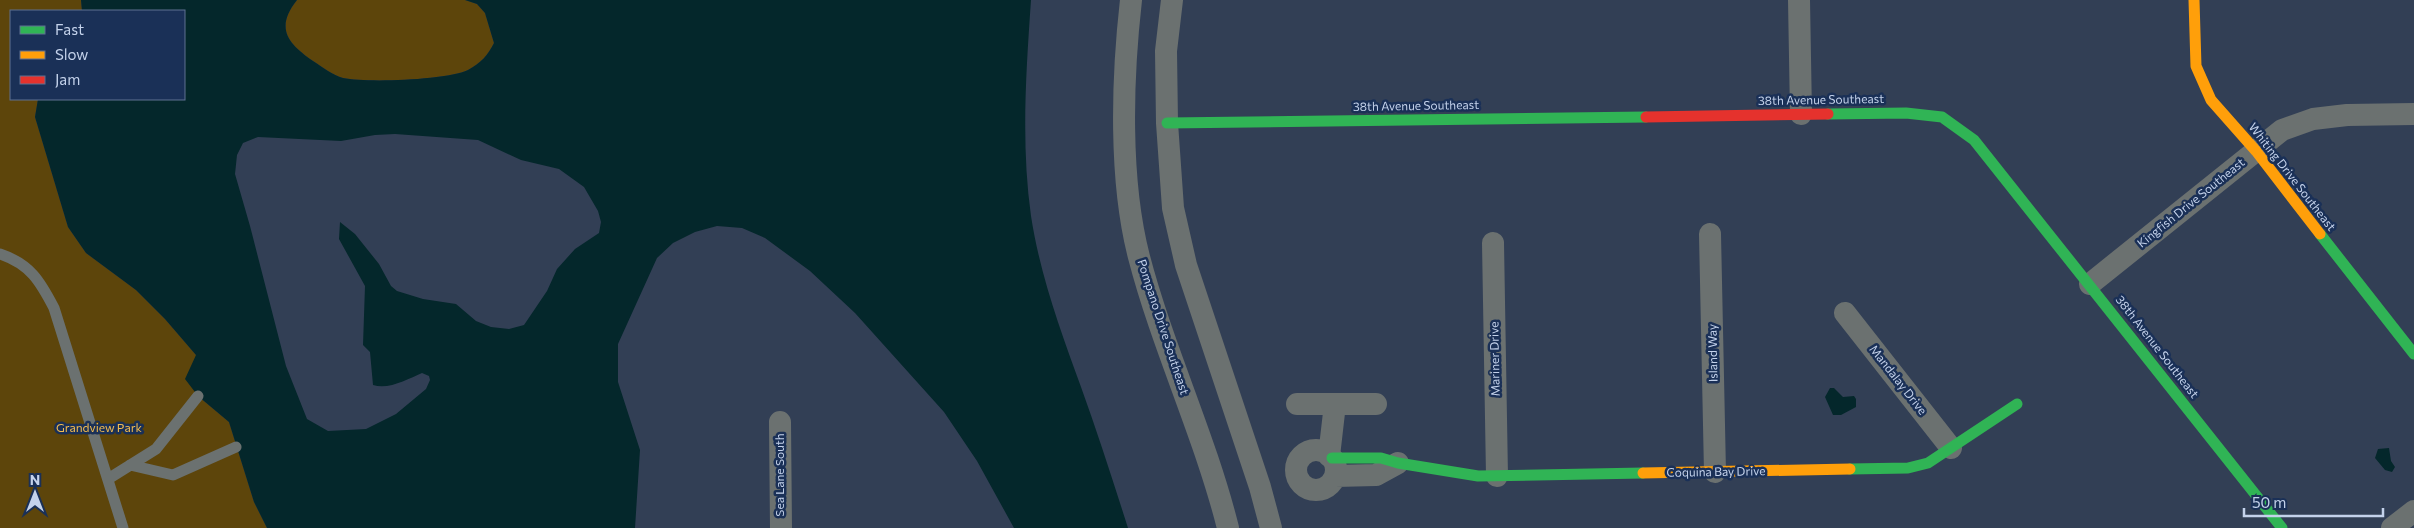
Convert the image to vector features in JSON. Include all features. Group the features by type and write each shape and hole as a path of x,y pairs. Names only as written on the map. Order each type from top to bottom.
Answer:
{"street":[{"name":"Pompano Drive Southeast","path":"1131,0 1126,85 1126,142 1128,196 1137,247 1156,314 1210,467 1228,528"},
{"path":"1172,0 1166,51 1167,123 1173,208 1186,265 1260,487 1271,528"},
{"path":"1799,0 1801,114"},
{"name":"Whiting Drive Southeast","path":"2194,0 2196,66 2212,100 2256,152 2414,354"},
{"name":"38th Avenue Southeast","path":"1167,123 1906,113 1942,118 1974,140 2282,528"},
{"name":"Kingfish Drive Southeast","path":"2090,284 2282,130 2312,119 2347,115 2414,114"},
{"name":"Island Way","path":"1710,234 1715,472"},
{"name":"Mariner Drive","path":"1492,243 1497,476"},
{"name":"Mandalay Drive","path":"1845,313 1951,448"},
{"path":"1297,404 1376,404"},
{"path":"1260,487 1297,475 1303,485 1313,489 1329,485 1335,404"},
{"name":"Coquina Bay Drive","path":"1297,475 1297,463 1305,454 1316,450 1332,463 1376,475 1398,463 1478,476 1908,468 1928,463 2017,404"},
{"name":"Sea Lane South","path":"780,422 781,528"},
{"path":"2392,528 2414,511"}],"lane":[{"path":"0,254 18,260 41,281 54,308 123,528"},
{"path":"108,479 156,449 198,396"},
{"path":"130,465 173,475 236,447"}],"green space":[{"name":"Grandview Park","path":"0,0 81,0 82,10 10,10 10,100 38,100 35,117 68,227 86,253 136,290 165,319 196,355 198,396 229,422 254,502 267,528 0,528"},
{"path":"297,0 465,0 477,4 485,13 494,43 480,62 468,70 458,73 407,80 354,80 343,78 331,73 313,61 291,42 287,35 286,19"}],"shaded area":[{"path":"81,0 297,0 286,19 286,28 291,42 304,55 343,78 354,80 388,80 426,78 458,73 477,65 484,58 494,43 485,13 477,4 465,0 1031,0 1025,135 1028,189 1035,238 1052,303 1128,528 1014,528 977,461 944,412 855,313 810,271 765,238 742,228 717,226 695,232 673,243 657,258 618,344 618,382 640,450 635,528 267,528 254,502 229,422 198,396 185,379 196,355 165,319 136,290 86,253 68,227 35,117 38,100 185,100 185,10 82,10","holes":["395,134 478,140 521,160 559,169 584,187 598,211 601,222 599,233 575,249 557,269 547,291 524,325 509,329 491,327 476,321 456,304 423,299 397,291 391,286 379,264 355,234 340,222 339,239 365,286 363,345 370,352 373,385 392,385 422,373 429,376 430,380 426,389 396,414 366,429 328,431 307,419 286,366 235,174 237,155 243,143 258,137 341,141 375,135"]},
{"path":"1830,388 1834,388 1843,397 1854,396 1856,407 1841,415 1833,415 1825,397"},
{"path":"2389,448 2391,461 2395,467 2392,472 2385,470 2375,458 2378,449"}],"traffic: fast":[{"path":"1828,114 1906,113 1942,117 1974,140 2282,528"},
{"path":"1167,123 1646,117"},
{"path":"2320,234 2414,354"},
{"path":"1850,469 1908,468 1928,463 2017,404"},
{"path":"1332,458 1381,458 1398,463 1478,476 1643,473"}],"traffic: slow":[{"path":"2194,0 2196,66 2211,100 2256,151 2320,234"},
{"path":"1643,473 1850,469"}],"traffic: jam":[{"path":"1646,117 1828,114"}]}
